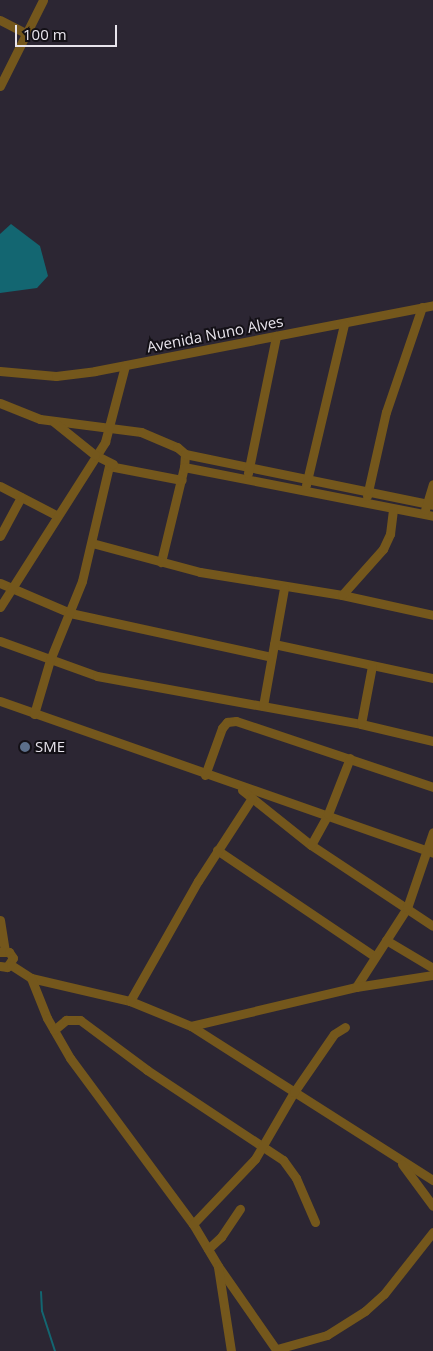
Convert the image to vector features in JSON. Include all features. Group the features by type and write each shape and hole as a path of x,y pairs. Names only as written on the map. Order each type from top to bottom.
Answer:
{"street":[{"path":"0,86 43,0"},
{"path":"0,20 26,34"},
{"name":"Avenida Nuno Alves","path":"0,371 56,376 125,366 433,305"},
{"path":"366,504 386,412 422,307"},
{"path":"306,491 344,324"},
{"path":"246,478 250,467 276,336"},
{"path":"0,608 56,515 105,442 107,426 125,366"},
{"path":"1,406 54,422 107,426 168,440 185,454 429,504"},
{"path":"34,714 50,660 70,613 92,543 108,466 113,464 111,461 95,455 54,422"},
{"path":"162,562 182,480 185,454"},
{"path":"108,466 182,480"},
{"path":"184,467 246,478 393,510 428,515 433,484"},
{"path":"0,486 56,515"},
{"path":"0,536 21,497"},
{"path":"342,595 383,549 390,534 393,510"},
{"path":"92,543 162,562 284,588 342,595 433,615"},
{"path":"0,583 70,613 271,657"},
{"path":"262,706 284,588"},
{"path":"0,641 97,676 361,724 433,741"},
{"path":"274,644 433,678"},
{"path":"361,724 372,666"},
{"path":"0,702 237,786 328,814 430,852"},
{"path":"205,775 222,728 231,721 350,758 433,787"},
{"path":"311,845 328,814 350,758"},
{"path":"237,786 311,845 433,926"},
{"path":"130,1001 217,850 252,798"},
{"path":"356,987 374,956 407,908 430,852 433,832"},
{"path":"217,850 374,956"},
{"path":"0,920 3,952 12,954 11,965"},
{"path":"386,940 433,968"},
{"path":"0,966 11,965 31,978 130,1001 191,1026 433,1180"},
{"path":"191,1026 356,987 433,976"},
{"path":"31,978 54,1030 87,1082 193,1224 218,1266 277,1350 327,1335 365,1311 390,1286 433,1232"},
{"path":"54,1030 66,1020 80,1020 290,1168 315,1222"},
{"path":"193,1224 262,1149 294,1092 334,1034 344,1027"},
{"path":"397,1158 433,1206"},
{"path":"208,1249 221,1237 240,1209"},
{"path":"218,1266 231,1351"}],"water":[{"path":"11,224 40,246 48,276 37,288 0,293 0,234"}],"waterway":[{"path":"41,1292 42,1311 55,1351"}],"place":[{"name":"SME","path":"25,747"}]}
